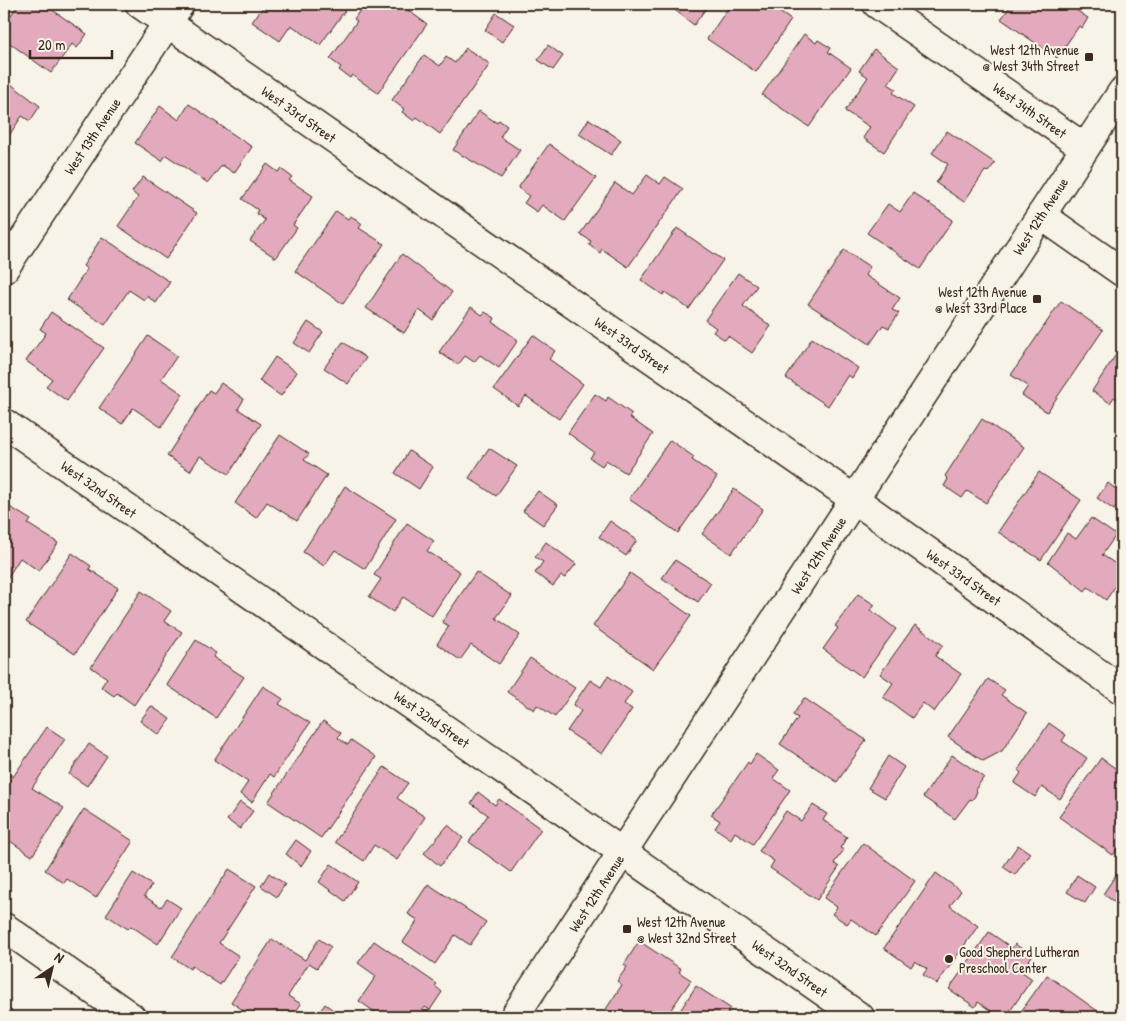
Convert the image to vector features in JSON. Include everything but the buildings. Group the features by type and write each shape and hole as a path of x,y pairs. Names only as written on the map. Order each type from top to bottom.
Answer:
{"street":[{"name":"West 33rd Street","path":"140,4 174,13 1122,690"},
{"name":"West 34th Street","path":"876,4 1085,148"},
{"name":"West 13th Avenue","path":"4,269 174,13"},
{"name":"West 12th Avenue","path":"514,1017 1122,92"},
{"path":"1041,215 1122,272"},
{"name":"West 32nd Street","path":"4,423 860,1017"},
{"path":"4,928 131,1017"}],"place":[{"name":"West 12th Avenue @ West 34th Street","path":"1089,57"},
{"name":"West 12th Avenue @ West 33rd Place","path":"1037,299"},
{"name":"West 12th Avenue @ West 32nd Street","path":"627,929"},
{"name":"Good Shepherd Lutheran Preschool Center","path":"949,959"}]}
